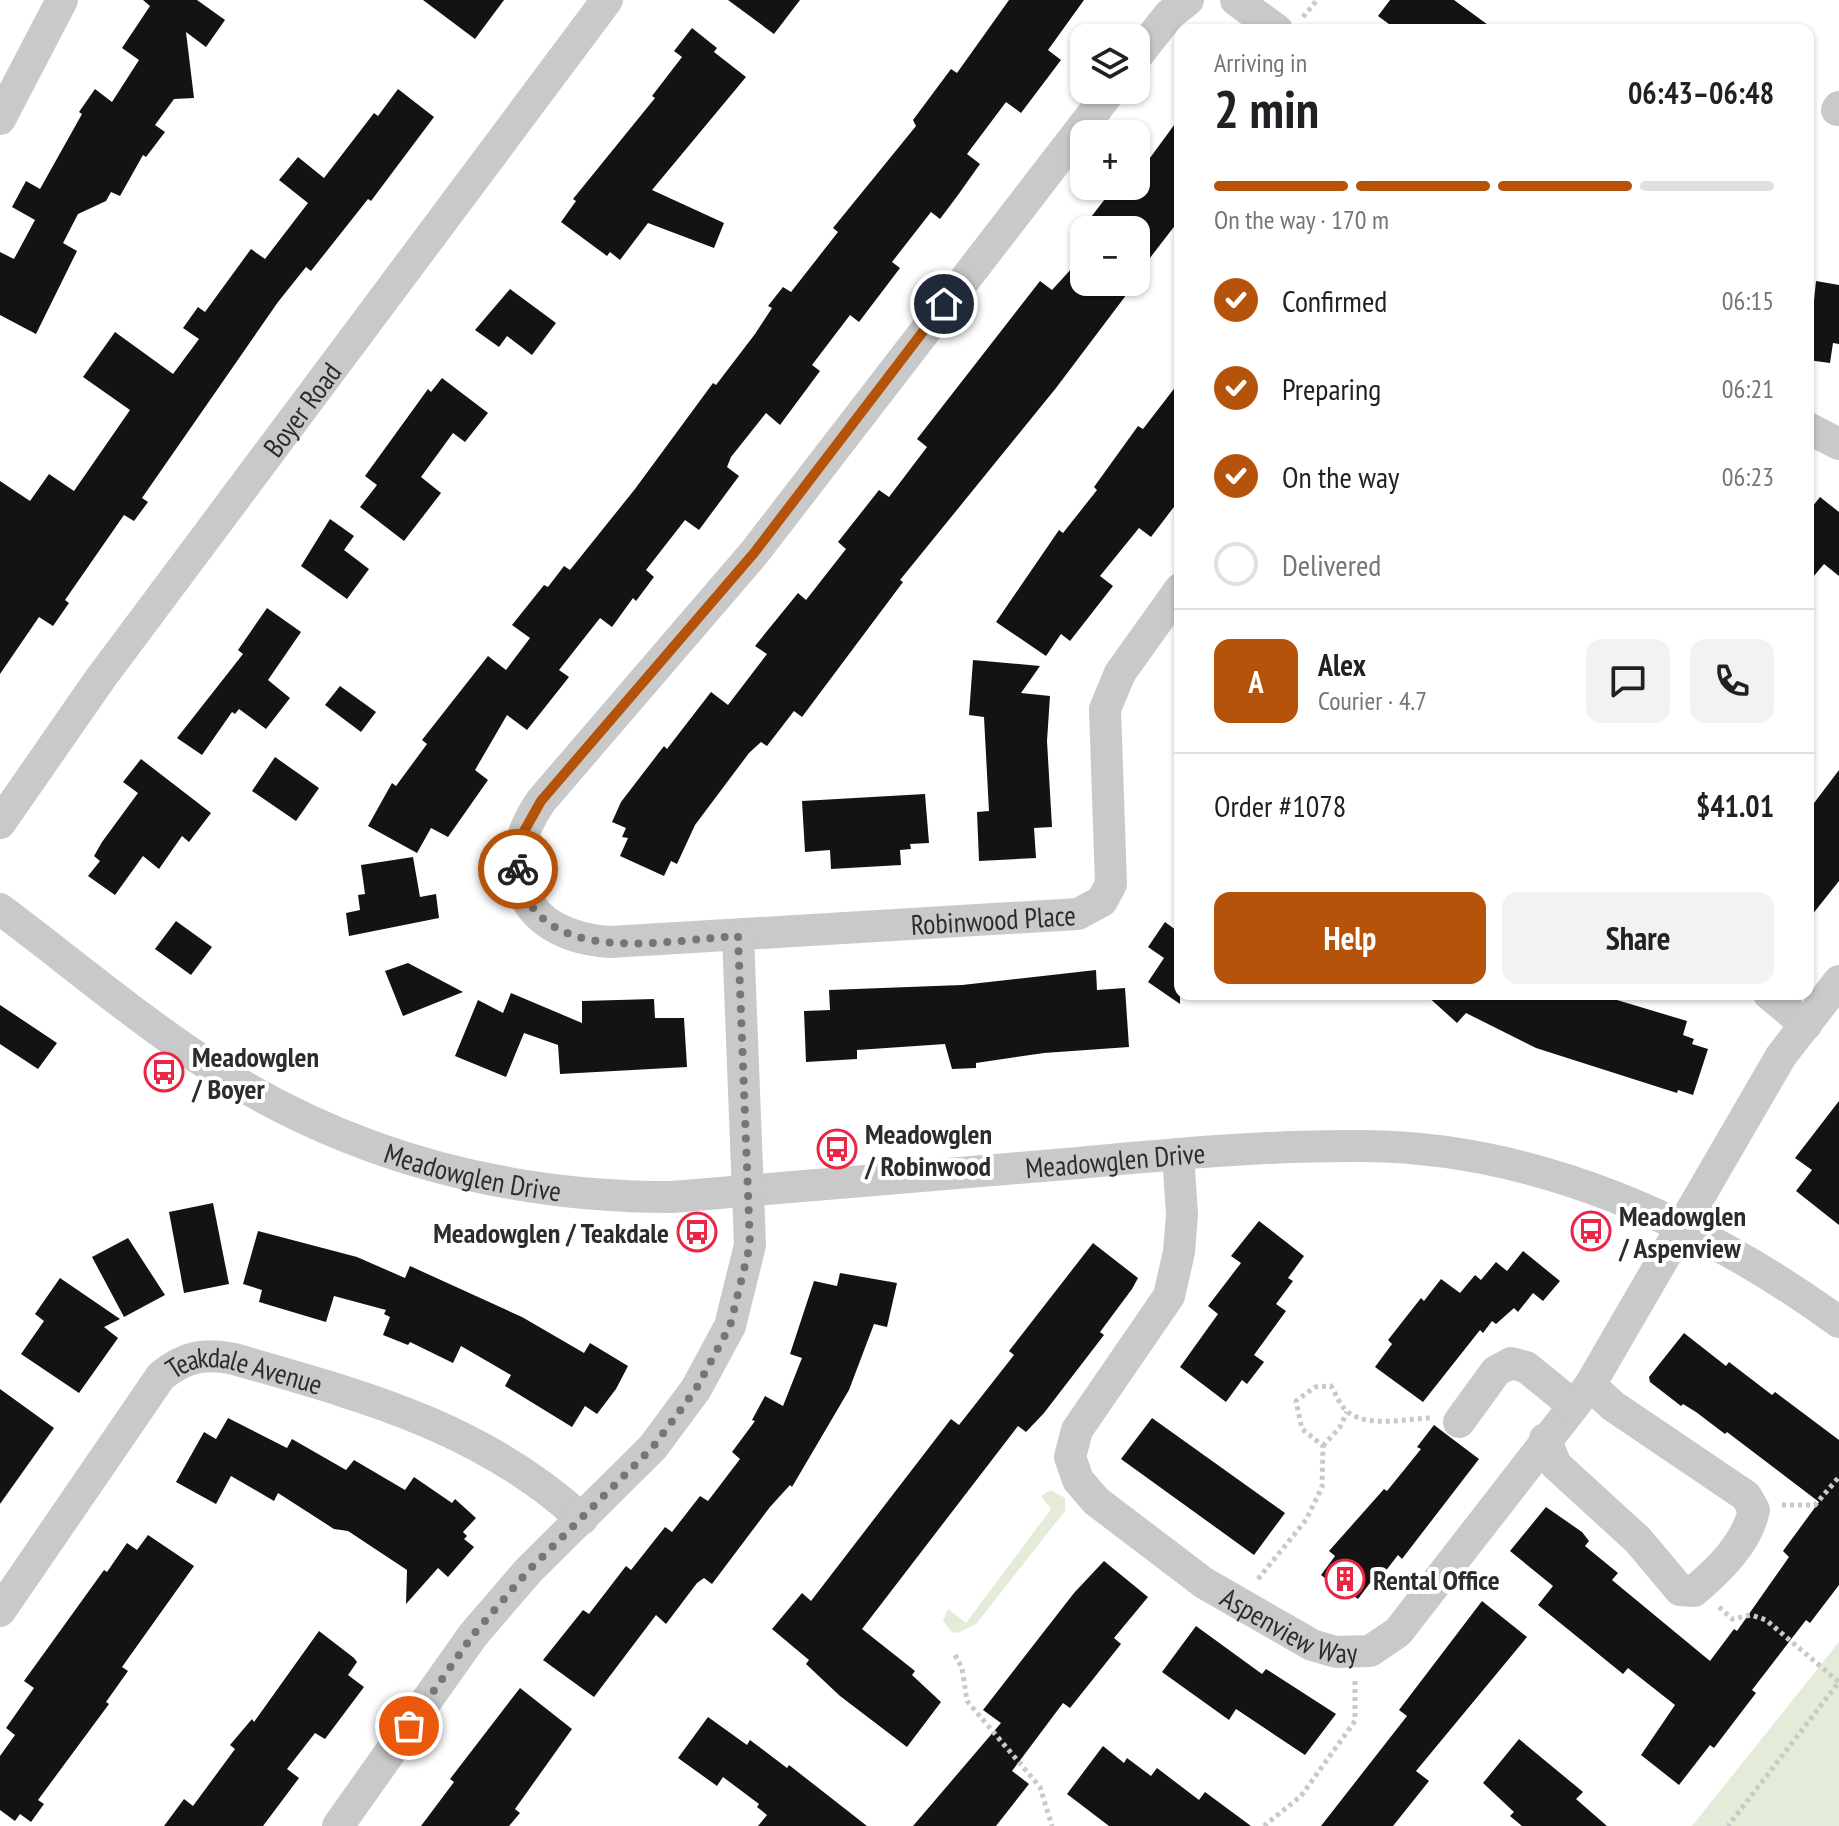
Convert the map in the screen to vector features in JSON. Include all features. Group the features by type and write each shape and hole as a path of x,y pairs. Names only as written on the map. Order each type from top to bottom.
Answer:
{"street":[{"name":"Boyer Road","path":"0,823 110,666 607,0"},
{"path":"1150,39 1169,15 1188,0"},
{"path":"1236,0 1269,24"},
{"path":"0,119 56,2"},
{"name":"Robinwood Place","path":"1100,104 754,553 563,774 528,820 518,842 518,875 528,901 542,920 563,935 610,942 1078,914 1102,901 1111,884 1105,709 1120,673 1174,597"},
{"path":"1814,431 1839,444"},
{"name":"Meadowglen Drive","path":"0,909 213,1068 305,1119 400,1158 490,1181 586,1194 672,1197 1178,1154 1364,1146 1418,1150 1540,1173 1684,1225 1788,1285 1839,1322"},
{"path":"338,1826 473,1635 528,1571 653,1447 696,1389 730,1326 749,1259 750,1191 738,936"},
{"name":"Aspenview Way","path":"1178,1154 1182,1215 1179,1252 1169,1296 1077,1430 1070,1457 1078,1480 1096,1501 1237,1604 1312,1645 1336,1652 1357,1652 1384,1645 1398,1632 1581,1395 1781,1056 1839,981"},
{"path":"1776,1000 1806,1025"},
{"name":"Teakdale Avenue","path":"0,1611 161,1376 188,1357 211,1354 234,1359 376,1399 431,1421 485,1447 546,1486 582,1519"},
{"path":"1459,1422 1496,1371 1511,1363 1526,1367 1581,1395 1613,1406 1746,1496 1754,1510 1750,1525 1721,1567 1704,1583 1694,1591 1680,1590 1638,1540 1556,1465 1545,1439"}],"path":[{"path":"1323,1446 1302,1429 1296,1401 1315,1387 1331,1386 1347,1412 1387,1421 1414,1418 1459,1422"},
{"path":"1237,1604 1306,1520 1322,1487 1323,1446 1340,1427 1347,1412"},
{"path":"1754,1510 1815,1505 1839,1477"},
{"path":"1704,1583 1714,1602 1732,1619 1751,1615 1766,1620 1839,1682 1728,1826"},
{"path":"1264,1826 1301,1796 1355,1721 1357,1652"},
{"path":"955,1655 962,1668 967,1701 1040,1787 1052,1826"}],"green space":[{"path":"1051,1490 1065,1498 1065,1511 976,1624 958,1633 952,1632 943,1621 948,1609 966,1623 1051,1509 1041,1496"},
{"path":"1839,1642 1839,1826 1692,1826"}],"building":[{"path":"143,0 197,0 225,20 206,47 186,32 194,98 174,99 155,125 165,132 146,157 143,155 120,196 111,192 106,201 78,214 63,243 77,251 36,334 0,315 0,252 14,259 35,220 12,207 26,181 40,189 82,114 79,112 95,89 112,102 139,60 122,48 150,6"},
{"path":"423,0 504,0 475,39"},
{"path":"728,0 800,0 774,34"},
{"path":"1009,0 1084,0 1048,50 1061,60 1021,113 1006,102 967,154 980,164 940,219 931,212 892,262 900,268 859,322 850,315 812,365 820,371 780,425 766,413 731,457 727,467 739,476 699,530 685,520 646,570 654,577 636,601 633,598 612,627 600,618 559,670 569,677 527,730 507,715 475,770 488,780 448,837 431,828 417,853 368,826 392,783 396,786 427,744 422,740 488,656 506,670 530,638 512,625 544,585 548,587 564,566 570,570 635,489 713,383 716,385 755,334 772,308 768,306 783,287 791,292 838,232 833,228 916,126 913,120 951,69 957,73"},
{"path":"1390,0 1454,0 1487,24 1389,24 1378,16"},
{"path":"692,28 717,48 714,52 746,77 652,190 724,223 714,248 648,223 620,260 610,252 607,256 561,222 576,201 573,199 655,98 652,96 682,57 674,51"},
{"path":"398,89 434,117 371,201 368,199 311,271 306,267 278,302 142,498 148,502 134,521 124,515 65,600 69,603 53,626 39,617 0,674 0,481 30,501 49,474 74,491 130,410 83,377 115,332 173,374 199,339 183,328 198,307 205,312 251,249 265,259 308,203 279,180 298,157 324,178 374,113 378,116"},
{"path":"1174,125 1174,227 1150,258 1150,216 1092,216 1104,200 1150,200 1150,158"},
{"path":"1070,270 1070,296 1125,296 1056,388 900,580 903,582 802,717 794,711 767,746 761,742 749,753 695,825 677,864 671,861 664,876 620,856 628,838 622,837 626,828 612,822 621,802 711,692 728,705 767,654 755,646 798,593 806,600 846,549 838,542 879,490 889,497 927,447 917,439 1040,281 1052,290"},
{"path":"1816,281 1839,285 1839,344 1833,343 1830,363 1814,361"},
{"path":"510,289 556,323 532,355 507,336 499,347 475,330"},
{"path":"442,378 488,413 465,442 453,433 421,477 441,493 404,541 360,507 377,485 365,476 428,389 431,392"},
{"path":"1174,389 1174,507 1151,537 1139,528 1100,576 1113,586 1070,641 1061,634 1046,656 996,622 1059,530 1063,533 1097,490 1094,487 1138,426 1143,429"},
{"path":"1820,497 1839,512 1839,576 1824,564 1814,576 1814,504"},
{"path":"330,519 354,536 344,550 369,569 347,599 301,566"},
{"path":"267,608 301,632 268,680 290,698 266,729 239,709 235,714 232,712 202,755 177,738 243,654 238,650"},
{"path":"973,660 1040,666 1021,693 1050,696 1047,741 1052,827 1034,828 1036,858 979,861 977,812 989,811 984,717 969,715"},
{"path":"340,686 376,712 361,732 325,705"},
{"path":"275,757 319,788 296,821 252,791"},
{"path":"141,759 211,813 189,842 182,836 159,869 143,856 115,895 88,876 100,861 94,856 102,842 138,793 123,782"},
{"path":"1839,770 1839,881 1814,912 1814,803"},
{"path":"925,794 929,843 910,844 911,849 900,850 901,865 831,869 830,850 805,852 802,801"},
{"path":"413,857 420,897 436,894 439,918 349,936 346,913 360,910 358,895 365,894 361,865"},
{"path":"176,921 212,947 191,975 155,949"},
{"path":"1165,922 1174,929 1174,1000 1148,982 1164,958 1148,947"},
{"path":"408,963 463,992 403,1016 385,971"},
{"path":"1096,970 1097,990 1125,988 1129,1047 1044,1053 976,1063 976,1068 952,1069 945,1044 857,1050 857,1059 806,1062 804,1011 830,1010 829,990 962,985"},
{"path":"511,993 582,1023 582,1001 654,999 655,1018 684,1018 687,1067 560,1074 558,1045 524,1033 506,1077 455,1056 478,1000 503,1013"},
{"path":"1432,1000 1617,1000 1687,1021 1683,1035 1694,1039 1692,1044 1708,1049 1693,1095 1678,1090 1677,1093 1536,1048 1466,1013 1457,1023"},
{"path":"0,1005 57,1043 38,1069 0,1044"},
{"path":"1839,1101 1839,1225 1796,1191 1812,1170 1795,1158"},
{"path":"213,1203 229,1284 184,1293 169,1212"},
{"path":"1259,1221 1304,1256 1288,1278 1293,1281 1276,1304 1286,1311 1254,1355 1264,1362 1247,1384 1242,1380 1226,1402 1180,1367 1218,1314 1208,1306 1241,1263 1231,1256"},
{"path":"258,1231 357,1257 405,1278 410,1266 522,1317 584,1353 590,1343 628,1366 597,1414 585,1406 572,1427 505,1386 511,1375 461,1346 453,1363 410,1342 408,1345 383,1335 390,1317 384,1314 386,1310 334,1296 326,1322 259,1302 262,1290 243,1284"},
{"path":"128,1238 165,1295 124,1317 92,1257"},
{"path":"1093,1243 1138,1278 1132,1289 1100,1332 1104,1335 1044,1413 1026,1432 1018,1426 862,1629 915,1671 912,1675 941,1702 907,1747 840,1696 806,1664 809,1660 772,1629 802,1593 811,1601 951,1419 959,1425 1014,1355 1009,1351"},
{"path":"1523,1251 1560,1281 1543,1301 1533,1293 1518,1312 1514,1308 1496,1324 1492,1321 1483,1333 1480,1330 1423,1402 1375,1367 1392,1344 1388,1340 1421,1298 1424,1301 1441,1279 1460,1293 1475,1275 1481,1280 1496,1262 1507,1271"},
{"path":"840,1273 897,1283 887,1327 874,1324 849,1390 792,1487 790,1485 770,1507 712,1584 704,1578 697,1583 666,1624 656,1615 594,1697 543,1660 583,1610 589,1614 626,1566 631,1570 665,1527 672,1532 700,1496 708,1501 740,1459 732,1452 755,1421 752,1420 765,1396 783,1406 802,1358 790,1354 814,1281 837,1286"},
{"path":"60,1278 120,1319 104,1327 118,1338 79,1393 21,1354 44,1321 35,1314"},
{"path":"1684,1333 1726,1366 1729,1362 1772,1395 1775,1392 1839,1440 1839,1585 1810,1623 1806,1620 1752,1690 1756,1693 1714,1748 1710,1745 1679,1785 1641,1755 1675,1705 1628,1668 1623,1674 1538,1605 1553,1586 1510,1551 1546,1507 1582,1532 1589,1541 1585,1546 1618,1573 1612,1580 1710,1661 1734,1629 1737,1631 1789,1557 1783,1551 1819,1502 1727,1432 1725,1434 1683,1404 1681,1406 1650,1382 1649,1377"},
{"path":"0,1389 54,1428 0,1504"},
{"path":"228,1418 287,1448 292,1439 346,1470 354,1460 405,1490 414,1477 452,1503 455,1499 476,1518 463,1532 467,1536 464,1539 474,1547 448,1577 438,1568 406,1604 407,1570 348,1531 334,1529 278,1493 274,1501 231,1476 216,1504 176,1482 204,1432 216,1439"},
{"path":"1152,1418 1285,1513 1254,1555 1121,1459"},
{"path":"1434,1425 1479,1459 1402,1559 1398,1555 1374,1586 1370,1583 1358,1599 1345,1589 1343,1592 1321,1575 1335,1556 1329,1551 1384,1489 1387,1491 1421,1449 1417,1447"},
{"path":"148,1535 194,1566 122,1667 128,1671 106,1702 109,1704 38,1800 44,1804 31,1822 20,1814 15,1821 0,1810 0,1756 15,1735 6,1728 34,1688 24,1681 104,1570 107,1572 127,1543 137,1550"},
{"path":"1104,1561 1148,1597 1114,1638 1121,1644 1070,1708 1063,1703 1012,1771 1029,1784 996,1826 913,1826 1001,1723 983,1710 1074,1593"},
{"path":"1482,1601 1527,1637 1416,1771 1429,1781 1393,1826 1321,1826 1407,1716 1399,1710"},
{"path":"1196,1626 1262,1674 1266,1669 1336,1714 1305,1755 1236,1709 1229,1720 1162,1672"},
{"path":"319,1631 354,1658 357,1662 348,1675 364,1687 325,1739 315,1733 287,1769 299,1778 263,1826 164,1826 184,1799 193,1806 235,1749 230,1745 252,1719 254,1722"},
{"path":"520,1688 572,1729 515,1809 520,1813 509,1826 421,1826 454,1782 450,1779"},
{"path":"708,1717 747,1745 750,1740 787,1768 789,1765 867,1826 758,1826 767,1815 757,1807 759,1804 723,1777 717,1786 678,1758"},
{"path":"1519,1739 1583,1792 1576,1799 1607,1826 1522,1826 1510,1816 1514,1812 1483,1783"},
{"path":"1103,1746 1124,1763 1127,1758 1151,1776 1157,1768 1199,1800 1205,1792 1251,1826 1109,1826 1067,1794"}],"way so far":[{"path":"409,1726 473,1635 528,1571 653,1447 696,1389 730,1326 749,1259 750,1191 738,936 610,942 583,941 563,935 542,920 528,901 518,869"}],"place":[{"name":"Meadowglen / Boyer","path":"164,1072"},
{"name":"Meadowglen / Robinwood","path":"837,1149"},
{"name":"Meadowglen / Aspenview","path":"1591,1231"},
{"name":"Meadowglen / Teakdale","path":"697,1232"},
{"name":"Rental Office","path":"1345,1579"}],"route":[{"path":"518,869 518,842 541,801 754,553 944,304"}]}
